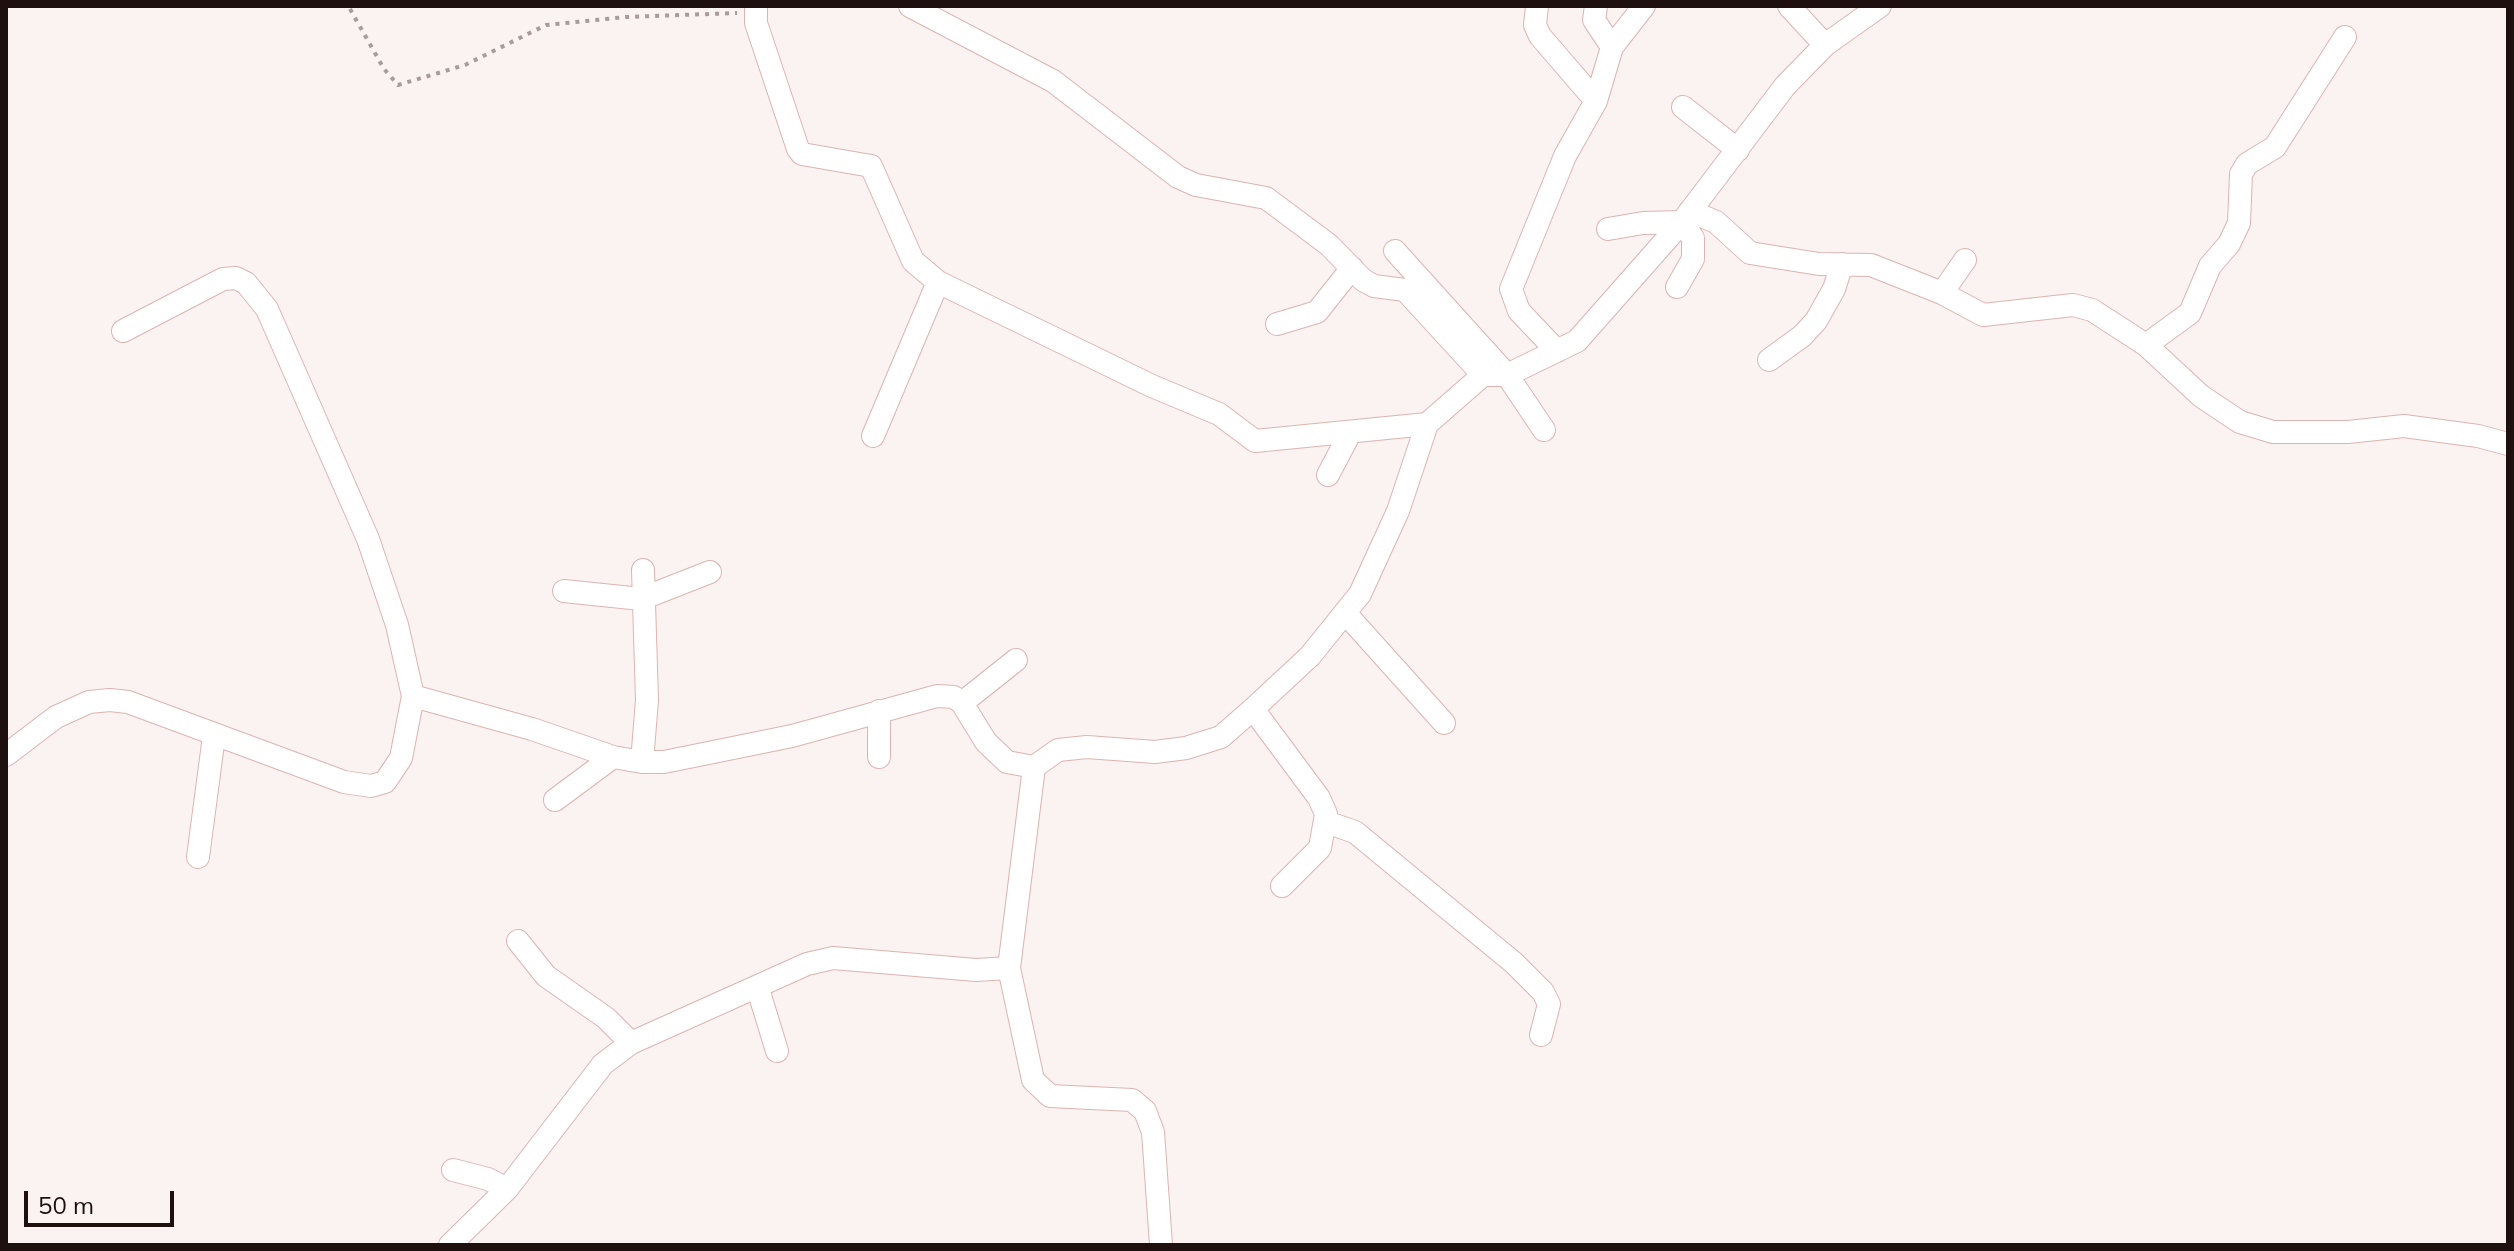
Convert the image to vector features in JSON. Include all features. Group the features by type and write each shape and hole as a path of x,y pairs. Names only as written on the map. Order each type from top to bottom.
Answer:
{"street":[{"path":"910,6 1053,81 1178,177 1196,185 1266,198 1329,245 1374,286 1405,290 1483,375"},
{"path":"1537,6 1535,25 1540,36 1596,101"},
{"path":"1596,6 1594,20 1612,47"},
{"path":"1557,351 1519,311 1511,289 1565,156 1596,101 1612,47 1644,6"},
{"path":"1789,6 1825,45"},
{"path":"413,696 532,729 613,757 642,762 664,762 792,736 937,696 954,697 962,703 986,742 1007,762 1034,767 1058,750 1087,747 1155,752 1186,748 1221,737 1347,615 1360,594 1398,511 1427,424 1483,375 1507,375 1577,341 1686,217 1785,86 1825,45 1880,6"},
{"path":"756,9 798,149 807,155 871,166 878,175 913,261 938,282 1152,386 1219,414 1255,441 1427,424"},
{"path":"2146,345 2190,313 2210,266 2229,244 2239,223 2241,174 2247,164 2275,147 2345,37"},
{"path":"1683,107 1738,150"},
{"path":"1608,229 1686,217 1716,222 1740,248 1750,253 1772,259 1890,271 1983,315 2073,305 2092,310 2146,345 2201,396 2240,422 2273,432 2348,432 2404,426 2478,436 2508,444"},
{"path":"1677,287 1693,259 1693,238 1686,217"},
{"path":"1395,251 1507,375 1544,430"},
{"path":"1942,293 1965,260"},
{"path":"1769,360 1802,336 1816,321 1834,289 1842,264"},
{"path":"1277,324 1317,312 1352,268"},
{"path":"6,755 56,717 89,702 110,700 128,702 319,775 371,786 385,782 401,758 413,696 397,625 368,539 267,309 254,290 236,278 223,279 123,331"},
{"path":"873,436 938,282"},
{"path":"1328,475 1350,433"},
{"path":"642,762 647,700 641,599 643,570"},
{"path":"564,591 641,599 710,572"},
{"path":"1347,615 1444,723"},
{"path":"962,703 1016,660"},
{"path":"1253,709 1319,798 1326,822 1320,848 1282,886"},
{"path":"879,711 879,757"},
{"path":"198,857 214,736"},
{"path":"555,800 613,757"},
{"path":"1034,767 1009,968 1033,1080 1041,1092 1064,1099 1132,1100 1145,1111 1153,1132 1161,1245"},
{"path":"1326,822 1355,832 1514,963 1543,992 1549,1004 1541,1035"},
{"path":"518,941 546,976 606,1018 631,1043"},
{"path":"453,1244 507,1189 603,1064 631,1043 758,989 807,964 833,958 976,970 1009,968"},
{"path":"758,989 777,1051"},
{"path":"453,1170 488,1179 507,1189"}],"path":[{"path":"350,9 384,69 398,85 465,65 546,25 756,9"}]}
